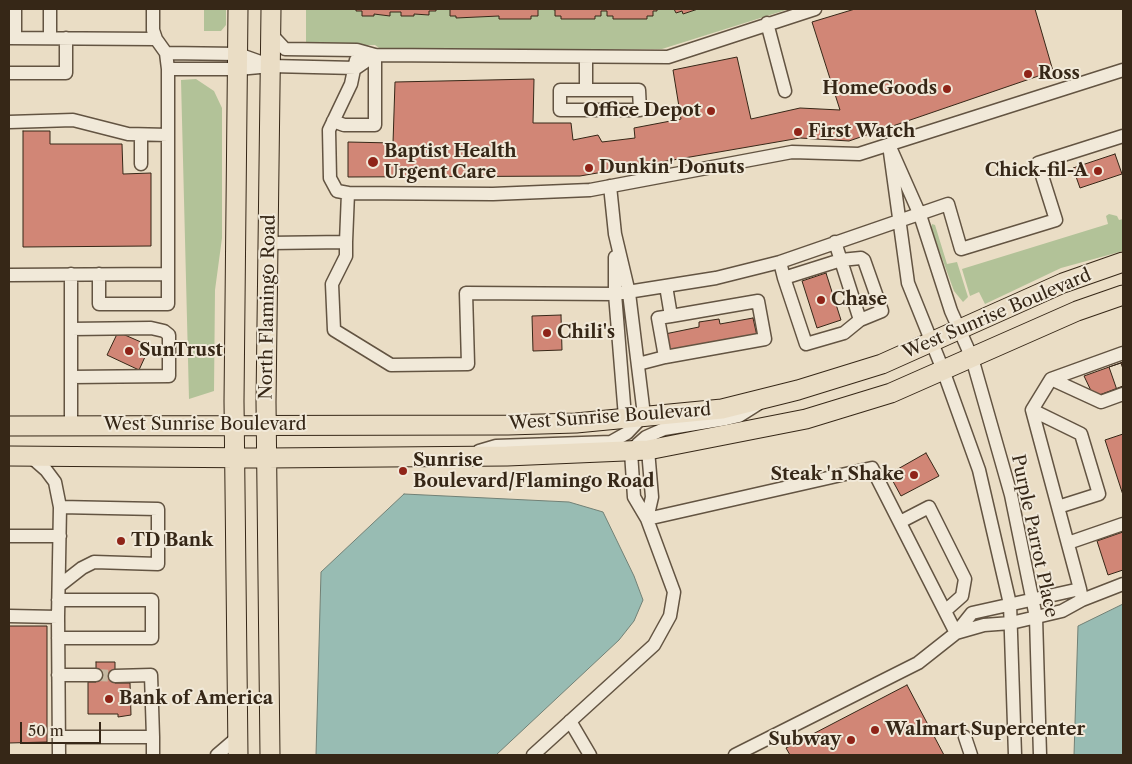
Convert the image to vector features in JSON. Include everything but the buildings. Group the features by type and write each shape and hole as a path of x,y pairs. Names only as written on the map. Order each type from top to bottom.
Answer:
{"highway":[{"name":"North Flamingo Road","path":"238,9 234,426 238,746"},
{"name":"North Flamingo Road","path":"270,755 267,426 271,9"},
{"name":"West Sunrise Boulevard","path":"9,426 576,423 722,409 882,364 1062,283 1123,262"},
{"name":"West Sunrise Boulevard","path":"9,456 267,458 473,456 639,451 806,419 891,393 1077,312 1123,295"}],"street":[{"path":"15,9 12,38 156,39"},
{"path":"50,9 50,38"},
{"path":"99,274 99,304 168,304 168,69 166,53 156,39 153,30 153,9"},
{"path":"271,34 285,49 357,50 375,56 668,57 767,23 815,9"},
{"path":"767,23 785,91"},
{"path":"9,73 66,73 66,38"},
{"path":"357,50 356,68 351,84 329,130 330,178 337,190 348,192 493,194 590,190 792,152 858,154 1123,70"},
{"path":"166,53 271,66 356,68 375,56"},
{"path":"333,121 344,126 375,124 375,56"},
{"path":"586,57 586,90"},
{"path":"168,69 238,62"},
{"path":"560,90 586,90 639,90 640,110 560,110 560,90"},
{"path":"9,122 73,120 141,136 168,135"},
{"path":"141,136 141,164"},
{"path":"348,192 346,256 332,284 334,330 391,365 468,364 466,293 615,294 748,272 948,204 961,249 1056,220 1038,163 1123,136"},
{"path":"889,145 908,283 943,370 979,470 1010,604 1015,755"},
{"name":"Purple Parrot Place","path":"889,145 920,215 959,329 972,358 1012,495 1036,617 1040,755"},
{"path":"610,186 615,234 615,294 625,417"},
{"path":"473,456 485,448 496,446 611,442 627,433 644,415 628,293 615,234"},
{"path":"269,243 346,242"},
{"path":"835,242 860,320"},
{"path":"780,262 784,278 806,344 844,333 860,320 882,312 864,260 857,257 841,260 784,278"},
{"path":"71,274 71,425"},
{"path":"9,275 168,274"},
{"path":"666,286 671,316"},
{"path":"638,364 665,357 765,339 758,301 658,318 665,357"},
{"path":"71,329 151,328 164,331 169,335 170,376 71,376"},
{"path":"1081,594 1032,410 1051,378 1123,353"},
{"path":"1051,378 1101,402 1123,394"},
{"path":"533,755 654,645 670,616 674,592 647,519 634,497 639,451 646,437 655,432 739,416 765,398"},
{"path":"1032,410 1080,434 1099,494 1058,507"},
{"path":"30,456 46,470 55,482 60,507 58,600 59,755"},
{"path":"647,519 872,468 956,633"},
{"path":"59,586 82,568 94,562 158,564 158,509 60,507"},
{"path":"900,522 929,507 965,579 962,596 945,611"},
{"path":"1068,542 1123,524"},
{"path":"9,536 60,536"},
{"path":"735,755 918,662 956,633 972,613 1010,604 1081,594 1123,584"},
{"path":"956,633 984,625 1011,623 1062,611 1081,594"},
{"path":"58,600 152,600 152,638 58,638"},
{"path":"9,616 58,617"},
{"path":"58,675 96,675"},
{"path":"115,676 152,675 153,755"},
{"path":"570,721 590,755"},
{"path":"59,737 153,737"},
{"path":"965,737 971,755"},
{"path":"217,755 238,746"}],"green space":[{"path":"204,9 226,9 226,25 221,31 204,31"},
{"path":"306,9 356,9 356,11 362,11 362,16 374,16 374,14 389,16 390,12 401,12 402,16 413,16 414,14 429,15 429,11 436,11 436,9 450,9 450,16 456,16 457,18 499,16 531,19 531,16 538,16 538,9 551,9 595,16 601,16 601,11 607,11 607,16 613,16 613,19 646,19 647,16 657,9 674,9 676,13 682,11 683,14 698,9 789,9 662,49 382,50 375,45 306,46"},
{"path":"196,79 214,91 222,108 222,238 215,290 214,391 189,399 181,80"},
{"path":"1109,214 1117,216 1119,220 1123,219 1123,251 1061,268 985,304 979,292 970,296 962,269 1108,224 1106,216"},
{"path":"932,224 935,225 947,264 957,262 968,297 963,302 954,291 931,228"}],"water":[{"path":"404,494 569,502 603,512 634,576 643,600 634,621 619,640 496,755 316,755 321,572"},
{"path":"1123,604 1123,755 1074,755 1078,626"}],"tunnel":[{"path":"96,675 115,676"}],"place":[{"name":"Ross","path":"1028,74"},
{"name":"HomeGoods","path":"947,89"},
{"name":"Office Depot","path":"711,111"},
{"name":"First Watch","path":"798,132"},
{"name":"Baptist Health Urgent Care","path":"373,162"},
{"name":"Dunkin' Donuts","path":"589,168"},
{"name":"Chick-fil-A","path":"1098,171"},
{"name":"Chase","path":"821,300"},
{"name":"Chili's","path":"547,333"},
{"name":"SunTrust","path":"129,351"},
{"name":"Sunrise Boulevard/Flamingo Road","path":"403,471"},
{"name":"Steak 'n Shake","path":"914,475"},
{"name":"TD Bank","path":"121,541"},
{"name":"Bank of America","path":"109,699"},
{"name":"Walmart Supercenter","path":"875,730"},
{"name":"Subway","path":"851,740"}]}
